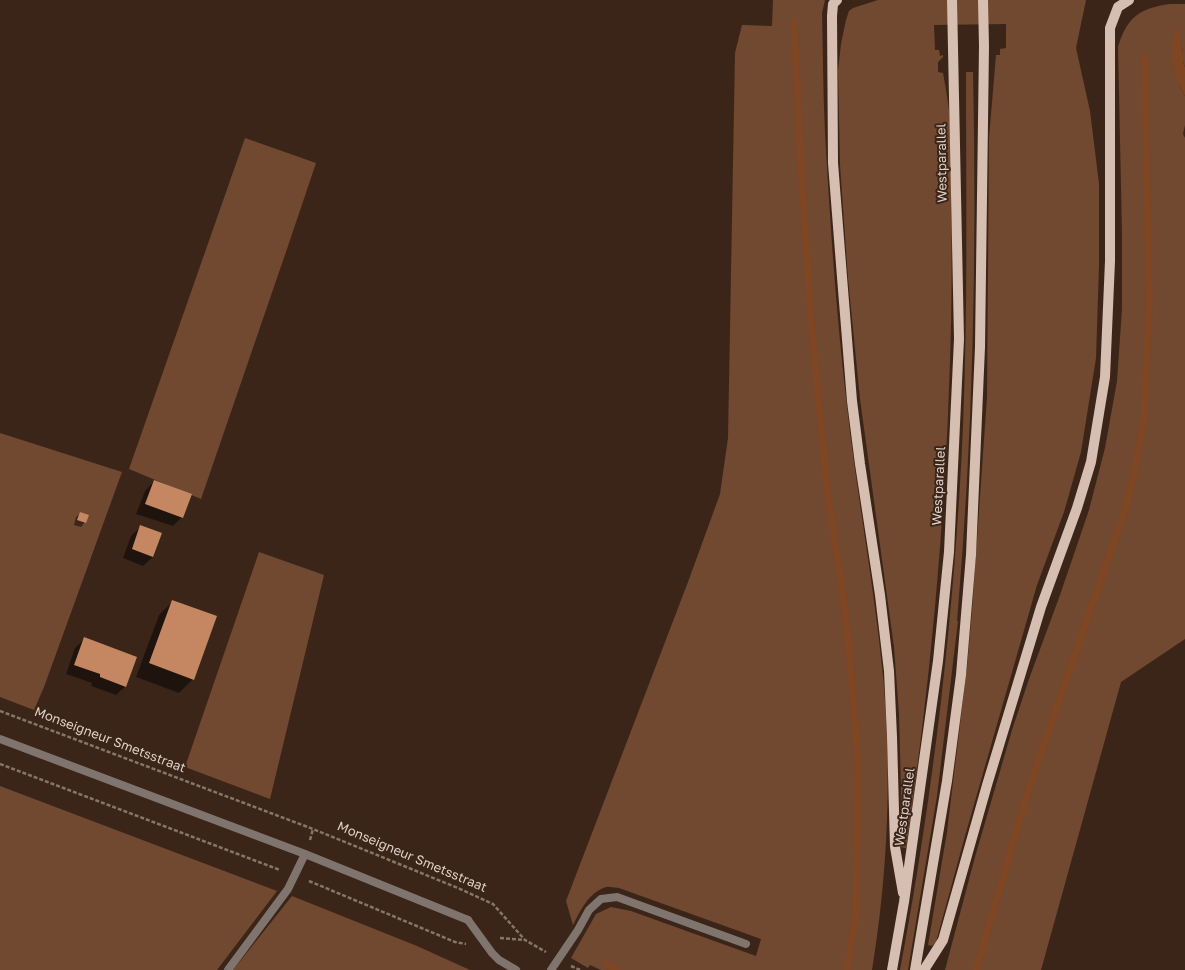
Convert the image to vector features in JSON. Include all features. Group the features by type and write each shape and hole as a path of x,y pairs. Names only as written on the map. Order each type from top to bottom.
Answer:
{"main road":[{"path":"837,0 833,4 832,16 833,163 852,401 880,595 889,671 895,846 904,902"},
{"name":"Westparallel","path":"892,970 904,902 938,661 949,552 959,339 952,0"},
{"path":"915,970 947,781 961,675 971,555 980,347 984,46 983,0"},
{"path":"924,970 943,940 986,785 1041,607 1077,508 1091,462 1104,377 1110,276 1110,28 1118,7 1129,0"}],"street":[{"path":"0,739 305,854 468,920 492,953 516,970"},
{"path":"228,970 288,889 296,876 305,854"},
{"path":"551,970 578,930 589,910 601,899 617,897 746,944"}],"path":[{"name":"Monseigneur Smetsstraat","path":"0,712 313,829 458,888 493,904 525,940 500,938 470,944 455,942 296,876 0,764"}],"shaded area":[{"path":"773,0 825,0 822,13 824,118 836,299 850,433 875,606 886,713 888,787 885,860 882,897 872,970 601,970 590,965 588,968 571,958 596,914 611,907 631,911 756,956 761,939 619,888 606,887 594,893 586,903 573,925 566,901 688,582 720,494 728,438 735,53 742,25 772,26"},
{"path":"878,0 1086,0 1076,48 1090,111 1099,184 1099,265 1096,358 1081,452 1064,512 1037,585 936,942 932,946 928,945 947,832 967,667 972,611 987,397 989,138 996,55 1000,55 1000,49 1006,48 1006,24 934,25 935,50 939,50 940,56 943,55 938,62 938,72 943,73 951,132 952,277 948,423 935,606 915,788 906,848 900,847 901,788 899,714 894,647 860,399 848,278 840,165 838,71 841,44 846,20 849,11 853,8"},
{"path":"1170,4 1185,4 1185,67 1178,30 1172,64 1180,87 1185,96 1185,125 1183,134 1185,138 1185,639 1121,682 1041,970 945,970 975,857 1012,730 1089,510 1105,448 1117,381 1122,309 1118,47 1130,21 1136,16 1150,8"},
{"path":"1175,30 1179,30 1183,53 1183,62 1185,67 1185,96 1172,64 1171,57"},
{"path":"966,72 973,72 974,278 967,484 958,621 937,796 908,970 900,970 933,767 949,631 955,563 963,426 966,338"},
{"path":"245,138 316,163 201,499 129,469"},
{"path":"0,433 122,472 44,687 34,710 0,697"},
{"path":"259,552 324,575 270,799 185,767"},
{"path":"0,786 277,891 217,970 0,970"},
{"path":"292,896 417,946 470,970 233,970"}],"building":[{"path":"154,480 192,494 183,518 145,504"},
{"path":"80,512 89,515 86,523 77,520"},
{"path":"140,525 162,533 153,557 132,549"},
{"path":"172,600 217,616 194,680 149,663"},
{"path":"84,637 137,657 126,687 100,677 100,674 74,665"}],"waterway":[{"path":"794,22 801,167 811,321 827,490 842,588 850,659 858,765 856,914 847,970"},
{"path":"976,970 1030,785 1125,510 1133,480 1144,417 1149,305 1145,57"},
{"path":"606,964 617,970"}]}
